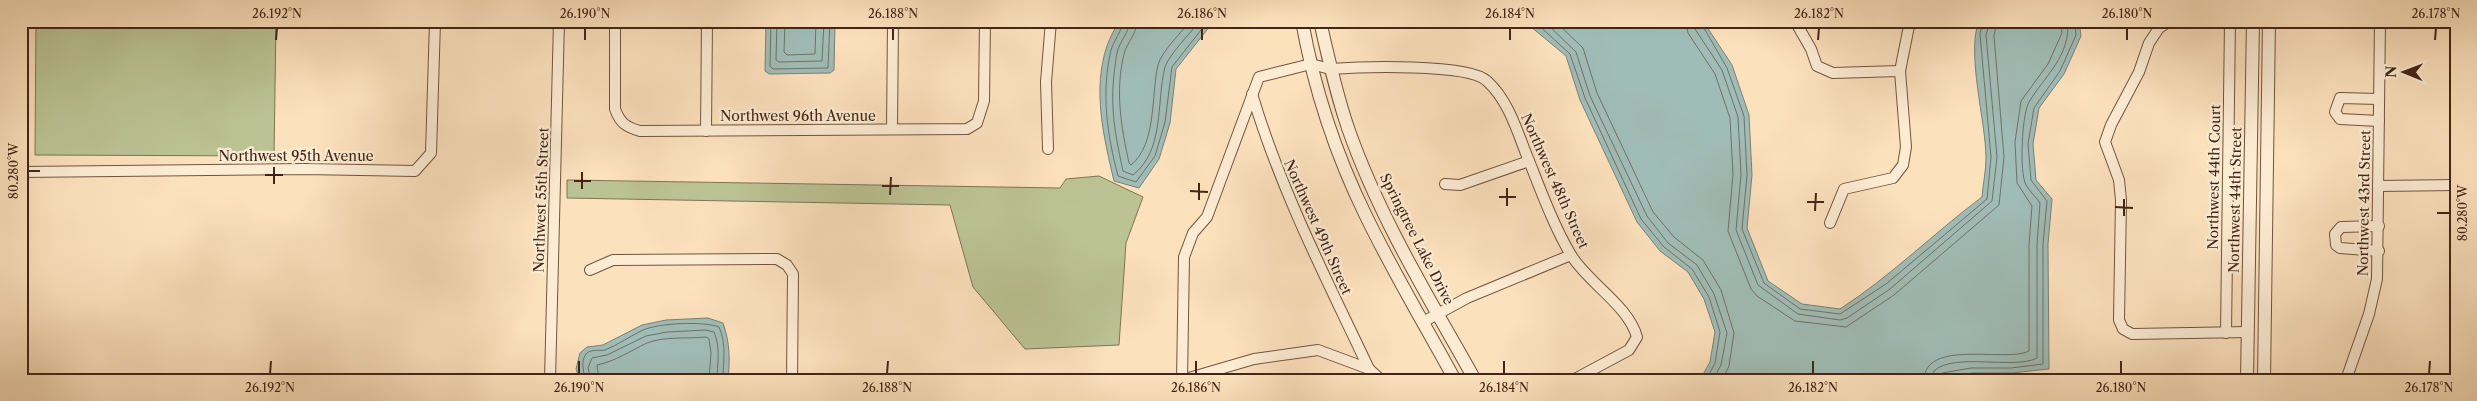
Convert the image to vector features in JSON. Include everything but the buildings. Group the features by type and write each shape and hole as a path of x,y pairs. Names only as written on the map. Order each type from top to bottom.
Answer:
{"street":[{"name":"Northwest 95th Avenue","path":"21,172 306,169 415,171 431,153 435,21"},
{"name":"Northwest 55th Street","path":"550,380 558,21"},
{"name":"Northwest 96th Avenue","path":"615,21 614,94 619,121 629,128 640,131 968,129 977,123 984,101 985,21"},
{"path":"706,131 707,21"},
{"path":"892,130 893,21"},
{"path":"1048,149 1046,82 1051,21"},
{"path":"1302,21 1311,64 1330,129 1358,201 1455,380"},
{"name":"Springtree Lake Drive","path":"1320,21 1330,68 1348,128 1371,186 1391,229 1475,380"},
{"path":"1795,21 1811,49 1817,66 1833,73 1900,71"},
{"path":"1830,223 1844,189 1893,178 1903,165 1906,147 1900,71 1910,21"},
{"path":"2170,21 2159,28 2149,43 2139,72 2111,125 2105,142 2119,180 2119,320 2123,329 2132,334 2248,332"},
{"name":"Northwest 44th Court","path":"2226,333 2230,21"},
{"name":"Northwest 44th Street","path":"2248,380 2252,21"},
{"path":"2264,380 2269,21"},
{"name":"Northwest 43rd Street","path":"2346,380 2370,314 2378,278 2380,226 2378,186 2380,21"},
{"path":"1330,68 1311,64 1259,77 1207,217 1193,233 1184,257 1182,380 1254,358 1318,350 1369,369 1381,380"},
{"name":"Northwest 48th Street","path":"1330,68 1457,70 1487,80 1508,108 1571,255 1591,281 1633,323 1637,336 1629,350 1573,380"},
{"name":"Northwest 49th Street","path":"1252,94 1268,148 1326,280 1369,369"},
{"path":"2379,99 2340,98 2334,112 2340,119 2379,121"},
{"path":"1445,184 1460,185 1530,161"},
{"path":"2378,186 2456,185"},
{"path":"2379,251 2340,248 2336,245 2335,234 2341,227 2380,226"},
{"path":"1423,322 1467,298 1571,255"},
{"path":"590,270 612,260 777,259 787,265 793,274 792,380"}],"green space":[{"path":"36,21 276,21 274,156 35,155"},
{"path":"1099,176 1143,197 1126,243 1119,345 1025,349 973,287 950,205 567,198 567,180 1060,188 1066,179"}],"water":[{"path":"766,21 835,21 834,70 830,73 769,74 765,71"},
{"path":"1119,21 1214,21 1176,69 1170,123 1159,159 1139,188 1114,181 1103,131 1100,80 1108,43"},
{"path":"1524,21 1703,21 1732,65 1749,115 1752,175 1747,228 1768,281 1802,304 1840,309 1895,269 1982,197 1986,158 1975,51 1979,21 2079,21 2081,36 2064,74 2039,108 2033,144 2036,180 2052,199 2048,244 2049,369 2012,373 1972,373 1936,380 1700,380 1710,362 1715,332 1704,299 1688,272 1660,251 1637,222 1580,100 1566,56"},
{"path":"708,318 723,323 729,351 728,380 580,380 576,369 580,353 587,347 603,345 642,325 666,320"}]}
